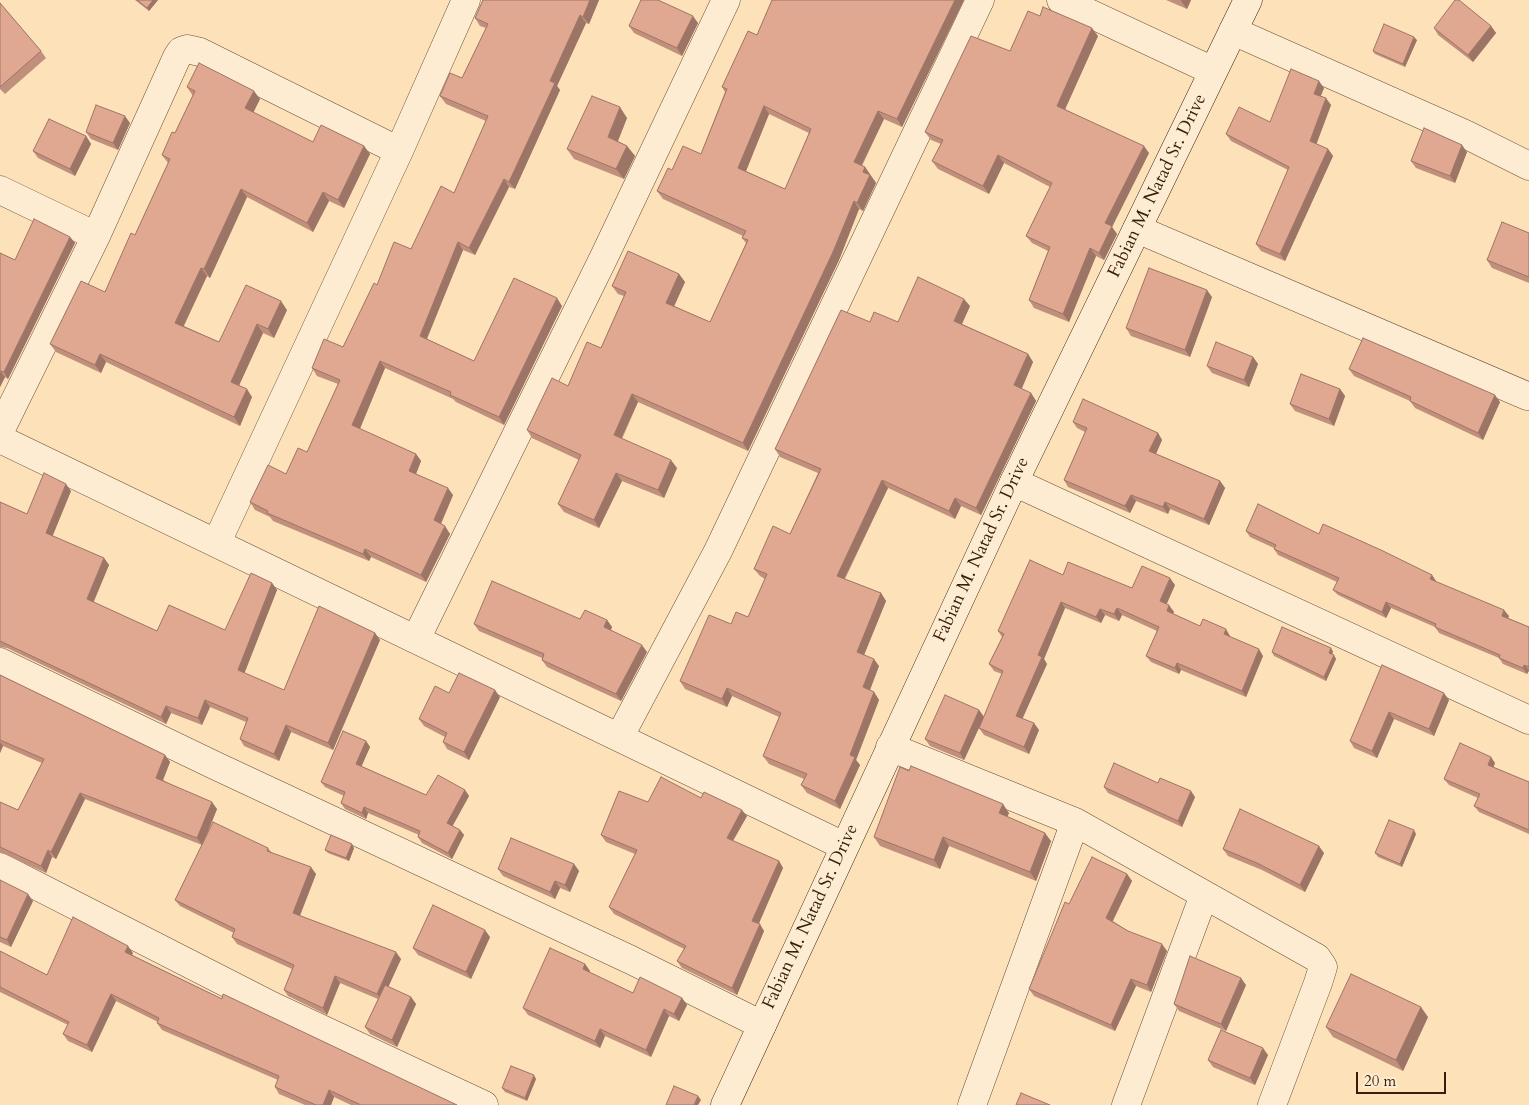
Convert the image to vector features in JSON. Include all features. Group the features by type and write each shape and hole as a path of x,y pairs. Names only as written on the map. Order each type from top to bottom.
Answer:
{"street":[{"path":"217,542 399,151 466,0"},
{"path":"416,639 604,257 726,0"},
{"path":"620,736 718,552 980,0"},
{"path":"1061,0 1213,71"},
{"name":"Fabian M. Natad Sr. Drive","path":"725,1105 1014,482 1248,0"},
{"path":"1233,31 1465,134 1529,166"},
{"path":"0,431 96,236 177,57 187,49 200,52 399,151"},
{"path":"0,190 96,236"},
{"path":"1137,228 1527,396"},
{"path":"0,439 620,736 844,846"},
{"path":"1014,482 1529,720"},
{"path":"0,662 214,766 622,956 762,1025"},
{"path":"890,747 1075,822 1317,958 1323,967 1272,1105"},
{"path":"972,1105 1075,822"},
{"path":"0,867 272,1006 484,1105"},
{"path":"1126,1105 1204,895"}],"building":[{"path":"137,0 153,0 147,8"},
{"path":"483,0 590,0 583,17 580,15 550,81 555,83 509,182 504,179 469,248 458,242 420,336 474,361 514,278 557,298 499,417 450,395 451,392 380,361 352,425 416,454 409,471 448,488 434,520 445,526 421,575 365,549 363,554 267,513 268,511 250,502 268,465 286,474 298,448 307,452 340,380 312,368 324,339 343,347 374,283 377,285 394,242 411,249 441,186 454,193 488,116 440,96 450,73 462,78 488,24 475,18"},
{"path":"641,0 658,0 693,16 677,48 629,26"},
{"path":"772,0 955,0 897,119 878,111 854,162 865,167 863,172 870,175 857,203 854,201 833,252 743,443 632,394 614,435 671,460 658,490 616,473 594,520 558,504 581,455 527,430 552,378 568,386 587,342 601,348 626,292 612,286 628,251 679,274 666,303 710,322 748,240 742,238 746,231 657,191 668,168 672,170 683,146 701,154 727,89 722,87 748,31 757,35","holes":["764,106 811,129 785,189 738,168"]},
{"path":"1455,0 1459,0 1491,26 1468,55 1434,28"},
{"path":"0,3 41,51 0,87"},
{"path":"1043,7 1092,28 1057,106 1144,146 1105,223 1112,226 1099,253 1090,248 1063,314 1029,300 1050,247 1026,236 1052,183 998,155 983,186 932,161 943,140 925,132 971,36 1010,51 1028,11 1040,16"},
{"path":"1384,24 1414,37 1403,64 1373,51"},
{"path":"199,63 254,91 245,108 313,142 321,125 364,146 338,200 323,192 307,223 241,189 204,269 201,268 175,323 219,342 246,285 281,301 268,329 257,324 231,382 247,389 234,417 100,354 95,365 50,344 81,281 105,292 131,233 135,235 170,159 162,155 172,132 175,133 195,91 187,87"},
{"path":"1291,69 1319,81 1314,94 1326,98 1310,141 1328,149 1280,254 1256,244 1289,167 1226,134 1239,107 1270,122"},
{"path":"592,96 620,107 608,137 627,146 616,169 567,149"},
{"path":"96,105 125,116 113,143 86,132"},
{"path":"49,119 86,136 70,169 33,151"},
{"path":"1424,128 1462,145 1450,176 1411,161"},
{"path":"34,219 70,237 4,372 0,371 0,253 15,260"},
{"path":"1502,222 1529,233 1529,277 1487,260"},
{"path":"1149,268 1207,290 1185,350 1126,328"},
{"path":"918,277 964,299 954,321 1028,354 1014,385 1031,393 976,508 955,498 949,511 882,480 837,576 881,593 857,652 874,659 863,687 874,692 850,755 855,757 835,801 801,785 807,774 763,756 781,713 727,688 722,699 680,681 709,615 731,624 736,612 748,617 767,574 754,569 773,526 790,534 821,469 775,449 841,310 870,322 874,312 898,322"},
{"path":"1363,338 1495,395 1478,433 1410,401 1411,397 1349,369"},
{"path":"1216,342 1253,357 1244,380 1207,366"},
{"path":"1301,374 1340,389 1329,419 1290,404"},
{"path":"1083,399 1158,433 1149,451 1220,481 1204,519 1165,502 1163,507 1131,495 1125,506 1064,480 1087,428 1073,422"},
{"path":"44,473 66,484 46,533 104,558 87,599 157,631 169,605 225,630 251,573 272,583 238,670 284,690 319,606 375,633 328,743 286,725 274,754 240,739 248,718 205,700 198,718 166,706 161,717 0,641 0,502 27,514"},
{"path":"1258,504 1319,534 1323,524 1432,575 1430,579 1504,610 1502,616 1529,627 1529,667 1524,665 1523,668 1499,658 1500,655 1435,627 1436,624 1386,602 1382,612 1333,590 1339,578 1274,549 1276,545 1246,531"},
{"path":"1030,560 1063,575 1068,562 1132,588 1142,566 1170,578 1160,601 1169,605 1167,611 1200,626 1203,619 1226,629 1224,634 1259,649 1242,691 1177,663 1175,668 1146,656 1159,627 1117,608 1114,614 1100,609 1096,617 1061,602 1038,655 1042,657 1016,716 1034,723 1024,747 979,728 1003,671 989,664 1004,634 998,631"},
{"path":"492,581 580,619 585,610 607,620 604,627 642,645 616,694 542,660 544,654 474,624"},
{"path":"1282,627 1331,648 1329,653 1334,655 1324,677 1272,652"},
{"path":"1382,665 1444,693 1429,729 1389,712 1372,751 1350,741"},
{"path":"459,673 495,690 464,752 443,742 447,733 419,719 435,686 449,693"},
{"path":"0,675 165,755 156,778 212,802 197,838 80,793 51,852 48,850 41,866 0,847 0,802 18,810 44,759 0,740"},
{"path":"945,695 979,710 960,753 925,739"},
{"path":"343,731 366,741 356,764 426,795 438,775 465,790 447,823 460,830 448,853 418,837 420,831 364,807 362,813 341,803 345,792 321,782"},
{"path":"1460,743 1491,757 1488,765 1529,782 1529,830 1474,806 1480,794 1444,779"},
{"path":"1114,763 1158,783 1160,778 1191,791 1178,821 1104,787"},
{"path":"911,766 1003,804 999,813 1045,833 1030,872 943,837 934,860 874,837 900,767 909,771"},
{"path":"661,777 701,798 704,792 742,810 727,838 779,861 752,921 760,924 732,988 677,961 686,946 609,907 637,850 601,835 619,791 648,802"},
{"path":"1240,809 1319,846 1300,885 1257,863 1223,849"},
{"path":"1389,820 1414,830 1400,864 1375,853"},
{"path":"213,822 268,848 267,851 311,867 293,913 396,952 377,994 335,976 323,1008 284,990 294,965 232,937 235,929 175,900"},
{"path":"331,835 352,844 346,858 325,850"},
{"path":"511,838 574,864 565,885 555,881 550,892 498,869"},
{"path":"1092,857 1127,874 1106,918 1128,931 1162,944 1147,985 1131,979 1111,1025 1029,989 1065,902 1069,904"},
{"path":"0,880 28,894 7,940 0,937"},
{"path":"433,905 485,930 466,972 413,948"},
{"path":"73,917 128,946 125,952 222,999 223,994 457,1105 361,1105 329,1090 323,1105 316,1105 275,1087 279,1076 157,1023 159,1018 111,994 87,1045 63,1034 69,1022 0,987 0,951 47,975"},
{"path":"550,948 585,964 583,969 633,993 640,977 682,998 674,1014 664,1009 646,1050 600,1029 595,1041 523,1008"},
{"path":"1190,956 1241,978 1221,1024 1174,1004"},
{"path":"1351,974 1421,1007 1396,1060 1326,1027"},
{"path":"385,985 411,997 392,1040 365,1027"},
{"path":"1221,1030 1263,1048 1250,1078 1208,1060"},
{"path":"511,1066 534,1075 525,1098 502,1088"},
{"path":"674,1086 698,1096 694,1105 666,1105"},
{"path":"1021,1093 1050,1105 1016,1105"}]}
